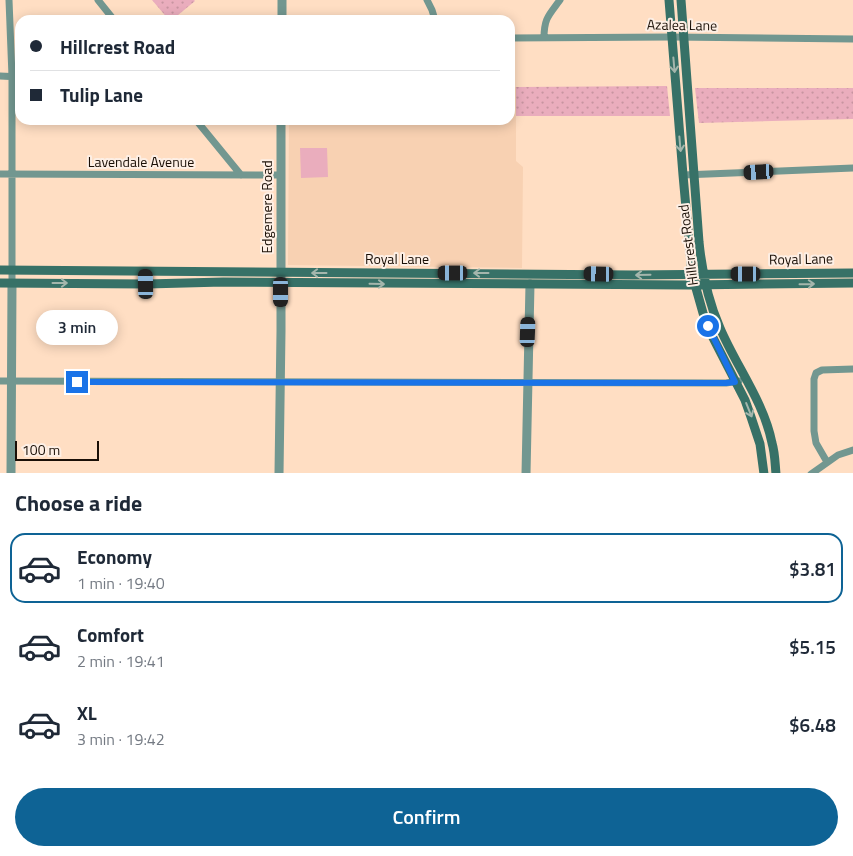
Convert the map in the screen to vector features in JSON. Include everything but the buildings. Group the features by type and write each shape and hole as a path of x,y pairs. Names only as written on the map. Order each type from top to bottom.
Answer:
{"main road":[{"name":"Hillcrest Road","path":"669,0 692,274 702,313 745,400 757,433 764,473"},
{"name":"Hillcrest Road","path":"681,0 703,274 719,326 762,412 772,441 776,473"},
{"name":"Royal Lane","path":"0,270 530,274 853,273"},
{"path":"146,272 146,284"},
{"path":"411,273 411,284"},
{"path":"776,273 776,284"},
{"name":"Royal Lane","path":"0,283 695,286 853,284"}],"street":[{"path":"10,0 15,64"},
{"path":"98,0 110,15"},
{"path":"282,0 282,15"},
{"path":"427,0 433,15"},
{"path":"544,38 547,18 560,0"},
{"name":"Azalea Lane","path":"515,38 853,39"},
{"path":"0,76 15,77"},
{"path":"11,473 12,174 15,101"},
{"path":"200,125 241,175"},
{"name":"Edgemere Road","path":"279,473 281,125"},
{"path":"683,176 853,168"},
{"name":"Lavendale Avenue","path":"0,174 281,175"},
{"path":"526,473 530,274"},
{"path":"826,462 816,443 814,431 814,379 816,374 822,370 853,369"},
{"path":"0,381 716,383 735,382 746,378"},
{"path":"812,473 826,462 842,453 853,450"}],"shaded area":[{"path":"152,0 195,1 178,15 165,15"},
{"path":"667,86 670,116 516,116 516,87"},
{"path":"516,87 516,161 523,167 522,268 288,265 289,125 515,125"},
{"path":"695,88 853,88 853,119 699,123"},
{"path":"300,148 327,148 328,177 301,178"}],"route":[{"path":"77,382 735,382 708,326"}]}
